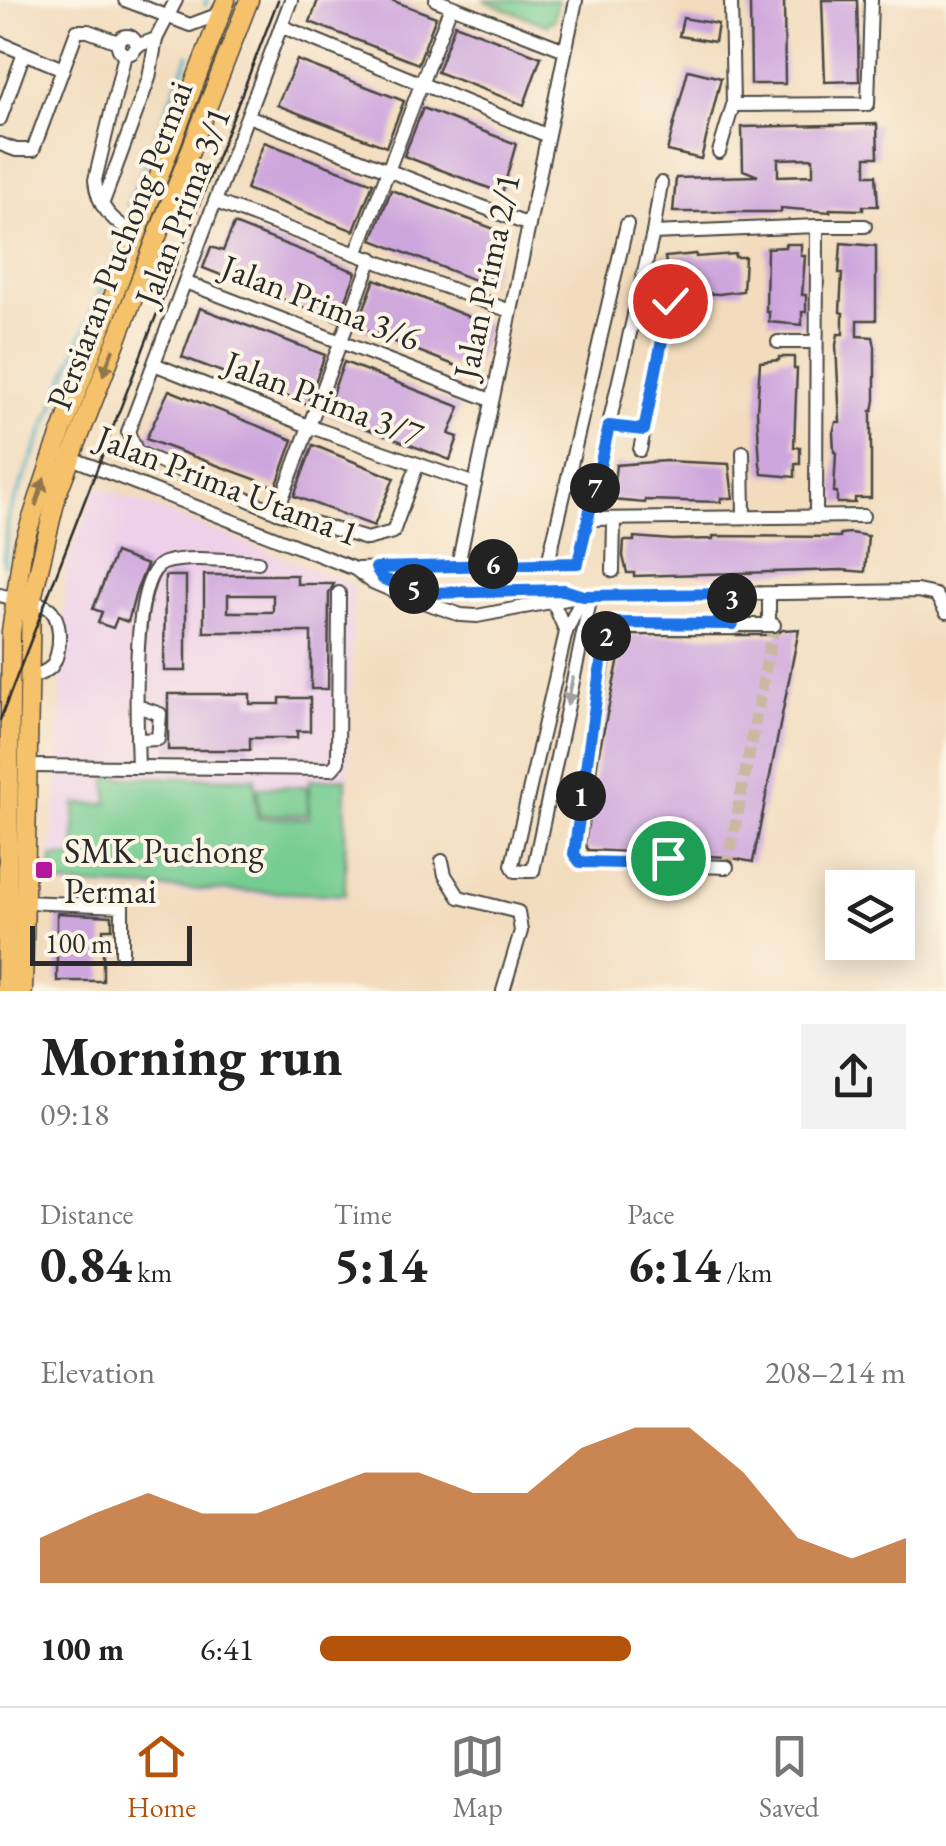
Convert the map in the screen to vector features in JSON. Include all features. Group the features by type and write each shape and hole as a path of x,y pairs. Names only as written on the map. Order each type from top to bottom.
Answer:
{"main road":[{"name":"Persiaran Puchong Permai","path":"22,991 29,678 12,602 23,545 63,455 147,236 249,0"},
{"name":"Persiaran Puchong Permai","path":"147,236 203,54 225,4"},
{"name":"Persiaran Puchong Permai","path":"12,602 41,549 63,455"},
{"path":"0,584 20,564"},
{"path":"6,991 12,602"}],"street":[{"path":"125,0 190,25 214,16 225,4"},
{"path":"102,205 149,78 156,39 176,0"},
{"name":"Jalan Prima 3/1","path":"277,512 137,452 128,432 291,0"},
{"path":"436,0 565,50"},
{"name":"Jalan Prima 2/1","path":"458,565 576,0"},
{"path":"719,152 732,105 730,0"},
{"path":"732,105 868,104 871,0"},
{"path":"357,252 451,6"},
{"path":"190,25 203,54"},
{"path":"282,26 546,135"},
{"path":"0,144 16,150 33,150 77,31 88,31 126,47 156,39"},
{"path":"0,42 64,69"},
{"path":"126,47 96,180 102,205 120,224 147,236"},
{"path":"0,119 4,96 24,52"},
{"path":"248,116 528,225"},
{"name":"Jalan Prima Utama 1","path":"63,455 355,569 578,563 661,183"},
{"path":"216,202 510,311"},
{"path":"548,563 627,224"},
{"path":"816,517 817,226"},
{"path":"653,233 865,226"},
{"path":"372,258 277,512 367,540 382,537 393,532 403,512 417,466"},
{"name":"Jalan Prima 3/6","path":"185,282 491,400"},
{"path":"640,450 670,301"},
{"path":"634,313 666,321"},
{"path":"778,342 816,342"},
{"name":"Jalan Prima 3/7","path":"154,364 311,427 474,484"},
{"path":"609,426 644,430"},
{"path":"743,452 744,516"},
{"path":"588,519 864,516"},
{"path":"613,571 614,518"},
{"path":"138,767 138,619 156,568 164,562 180,561 258,562"},
{"path":"376,568 383,579 428,593 564,590 587,596"},
{"path":"355,569 372,582 462,615 498,613 587,596 917,591 936,595 946,612"},
{"path":"27,766 332,770 338,762 339,594"},
{"path":"732,594 733,624"},
{"path":"727,867 668,861 580,862 574,854 574,843 584,808 608,626 772,625 769,594"},
{"path":"587,596 533,871 527,873 512,865 566,632 587,596"},
{"path":"12,602 51,608 59,626 51,667 29,678"},
{"path":"553,602 566,632"},
{"path":"137,706 160,714 161,726 158,739 137,740"},
{"path":"442,860 445,875 459,897 518,912 520,931 504,991"},
{"path":"24,902 122,906 122,953"}],"shaded area":[{"path":"97,486 353,584 346,899 47,887 57,787 66,565"}],"green space":[{"path":"483,0 558,0 554,20 546,25"},
{"path":"107,777 255,778 257,818 309,818 309,780 346,778 345,895 50,884 52,857 75,857 75,804 108,804"},
{"path":"307,786 308,814 259,815 258,787"}],"building":[{"path":"318,0 391,0 436,17 418,64 310,22"},
{"path":"750,0 784,0 785,84 751,84"},
{"path":"822,0 857,0 859,81 825,82"},
{"path":"683,18 718,24 715,42 679,36"},
{"path":"455,24 541,57 524,105 437,72"},
{"path":"297,60 404,101 386,147 277,105"},
{"path":"688,70 721,78 701,159 667,151"},
{"path":"423,108 516,144 502,193 404,156"},
{"path":"877,124 878,157 866,157 866,175 876,175 878,206 830,212 781,208 781,212 673,212 676,178 758,176 743,170 742,127","holes":["813,158 813,175 778,176 778,159"]},
{"path":"264,142 373,183 354,231 246,189"},
{"path":"391,190 497,230 486,259 496,262 487,285 372,240"},
{"path":"234,224 356,272 338,321 203,268 211,247 223,251"},
{"path":"841,243 876,246 876,320 857,320 857,336 873,337 875,347 871,498 855,498 855,503 837,503 834,492 833,433 836,422 840,422 836,345 838,334 843,334"},
{"path":"801,244 801,256 805,256 802,295 806,295 806,312 802,312 802,325 769,322 766,312 767,248"},
{"path":"665,257 745,257 743,291 670,291"},
{"path":"375,279 489,325 472,372 357,327"},
{"path":"200,308 325,355 307,404 182,357"},
{"path":"794,357 797,369 794,447 800,447 800,464 795,464 795,477 762,474 760,464 760,362"},
{"path":"344,362 460,407 449,434 458,437 450,460 325,413"},
{"path":"169,390 293,440 276,487 146,439"},
{"path":"313,445 394,478 374,526 294,496"},
{"path":"665,461 729,464 733,498 721,498 721,502 612,500 616,465"},
{"path":"850,533 868,536 865,572 634,576 627,573 623,556 624,541 634,541 634,537 840,537"},
{"path":"115,553 147,565 128,622 117,618 113,628 98,623 102,612 93,609"},
{"path":"204,575 297,575 297,584 334,584 329,593 328,689 311,689 311,632 204,632","holes":["228,595 273,595 273,612 228,612"]},
{"path":"165,576 186,576 186,671 164,671"},
{"path":"799,629 753,862 727,857 588,850 585,844 599,752 624,635 774,635"},
{"path":"168,694 250,694 250,704 310,698 310,731 297,731 297,738 250,738 250,750 168,750"},
{"path":"57,913 112,916 112,929 103,929 103,981 57,981"}],"waterway":[{"path":"205,5 207,0"},
{"path":"128,205 189,55"},
{"path":"4,564 8,517 118,249"}],"tunnel":[{"path":"727,867 774,625"}],"tram line":[{"path":"0,720 278,0"}],"place":[{"name":"SMK Puchong Permai","path":"44,870"}],"route":[{"path":"668,858 668,864 580,862 574,854 604,642 608,626 615,623 733,624 732,594 583,596 564,590 428,593 383,579 376,568 578,563 609,426 644,430 670,301"}]}
